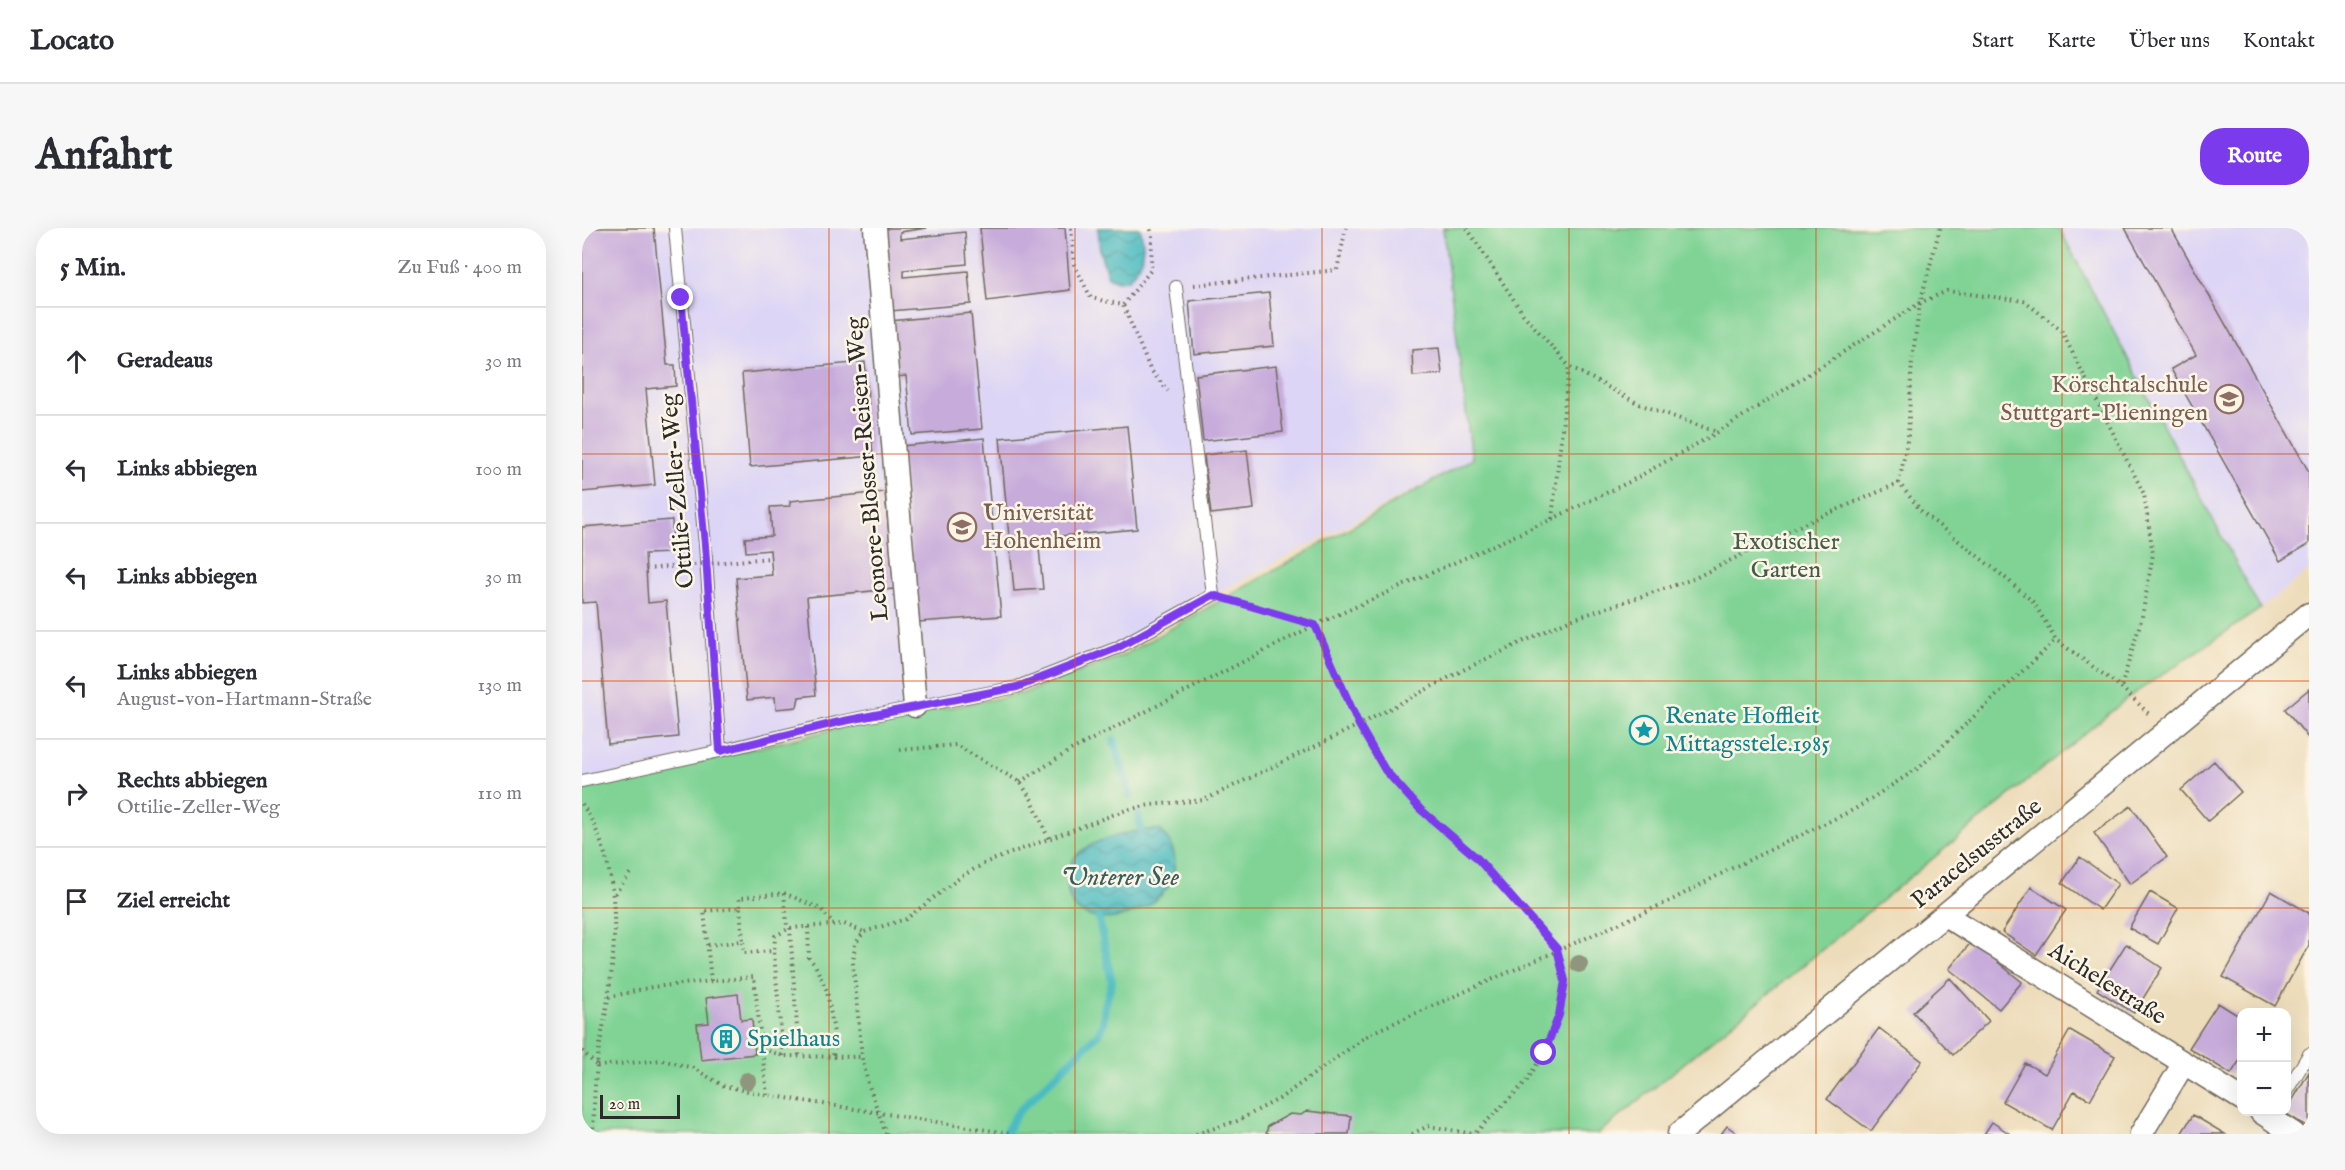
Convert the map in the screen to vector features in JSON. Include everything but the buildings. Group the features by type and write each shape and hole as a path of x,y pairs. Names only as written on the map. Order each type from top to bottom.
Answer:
{"street":[{"name":"Leonore-Blosser-Reisen-Weg","path":"875,228 915,706"},
{"name":"Paracelsusstraße","path":"1679,1134 2169,732 2309,614"},
{"name":"Aichelestraße","path":"1945,915 2237,1096"},
{"path":"2141,1134 2184,1063"},
{"path":"2272,1116 2294,1134"}],"lane":[{"name":"Ottilie-Zeller-Weg","path":"675,228 705,545 720,751"},
{"path":"582,781 839,722 1017,687 1117,648 1213,595 1176,286"},
{"path":"2291,1084 2309,1054"}],"path":[{"path":"1071,228 1074,264 1091,298 1123,305"},
{"path":"1123,305 1151,270 1152,235 1150,228"},
{"path":"1176,286 1337,270 1346,228"},
{"path":"1467,228 1523,314 1569,366 1639,404 1718,432"},
{"path":"1940,228 1920,303 1911,360 1908,436 1899,483 1922,512 2034,603 2056,640 2121,687 2169,732"},
{"path":"1020,782 1071,750 1315,625 1552,519 1631,481 1718,432 1920,303 1947,291 2024,301 2061,330 2144,494 2154,554 2142,617 2121,687"},
{"path":"1123,305 1150,369 1191,420"},
{"path":"1552,519 1569,366"},
{"path":"886,1134 867,1083 862,1057 853,963 855,944 864,932 906,919 962,876 987,862 1126,810 1150,805 1204,800 1359,725 1465,669 1567,621 1693,579 1795,528 1899,483"},
{"path":"646,569 770,558"},
{"path":"1213,595 1315,625 1359,725 1385,770 1420,809 1477,858 1557,949 1565,981 1559,1015 1544,1053 1527,1082 1474,1134 1428,1126 1412,1134"},
{"path":"1201,1134 1237,1121 1280,1099 1371,1032 1670,901 1728,870 1855,809 1920,767 2056,640"},
{"path":"900,750 956,745 1020,782 1032,800 1049,840"},
{"path":"582,804 592,819 608,861 614,894 615,920 609,997 597,1066 593,1134"},
{"path":"614,894 631,872"},
{"path":"774,951 744,954 739,898 784,893 821,909 833,925"},
{"path":"784,893 787,925 790,928 799,1056"},
{"path":"711,981 704,911 740,908"},
{"path":"783,1056 774,951 775,936 790,928 844,924 864,932"},
{"path":"808,927 809,958 815,965 827,991 835,1039 833,1057"},
{"path":"708,945 743,941"},
{"path":"609,997 652,987 754,977 767,1095"},
{"path":"763,1049 783,1056 862,1057"},
{"path":"582,1051 597,1066"},
{"path":"597,1066 662,1060 693,1068 724,1086 767,1095 1012,1134"}],"shaded area":[{"name":"Universität Hohenheim","path":"582,228 1443,228 1472,459 1117,648 1017,687 582,781"},
{"name":"Körschtalschule Stuttgart-Plieningen","path":"2059,228 2309,228 2309,570 2260,609"}],"green space":[{"name":"Exotischer Garten","path":"1443,228 2059,228 2260,609 2129,697 1598,1134 582,1134 582,789 840,728 1021,694 1122,656 1472,459"}],"water":[{"path":"1098,228 1140,228 1143,256 1128,280 1117,281 1108,277 1100,252"},
{"name":"Unterer See","path":"1141,830 1160,830 1169,841 1174,853 1175,866 1171,880 1162,895 1147,906 1130,914 1111,918 1094,917 1079,911 1070,899 1068,880 1074,858 1094,844"}],"waterway":[{"path":"1114,741 1130,795"},
{"path":"1138,815 1141,830"},
{"path":"1005,1134 1017,1113 1098,1034 1103,1024 1105,1005 1112,982 1099,920"}],"place":[{"name":"Körschtalschule Stuttgart-Plieningen","path":"2229,399"},
{"name":"Universität Hohenheim","path":"962,527"},
{"name":"Renate Hoffleit Mittagsstele.1985","path":"1644,730"},
{"name":"Spielhaus","path":"726,1039"}],"route":[{"path":"681,298 705,545 720,751 839,722 1017,687 1117,648 1213,595 1315,625 1359,725 1385,770 1420,809 1477,858 1557,949 1565,981 1559,1015 1544,1053"}]}
